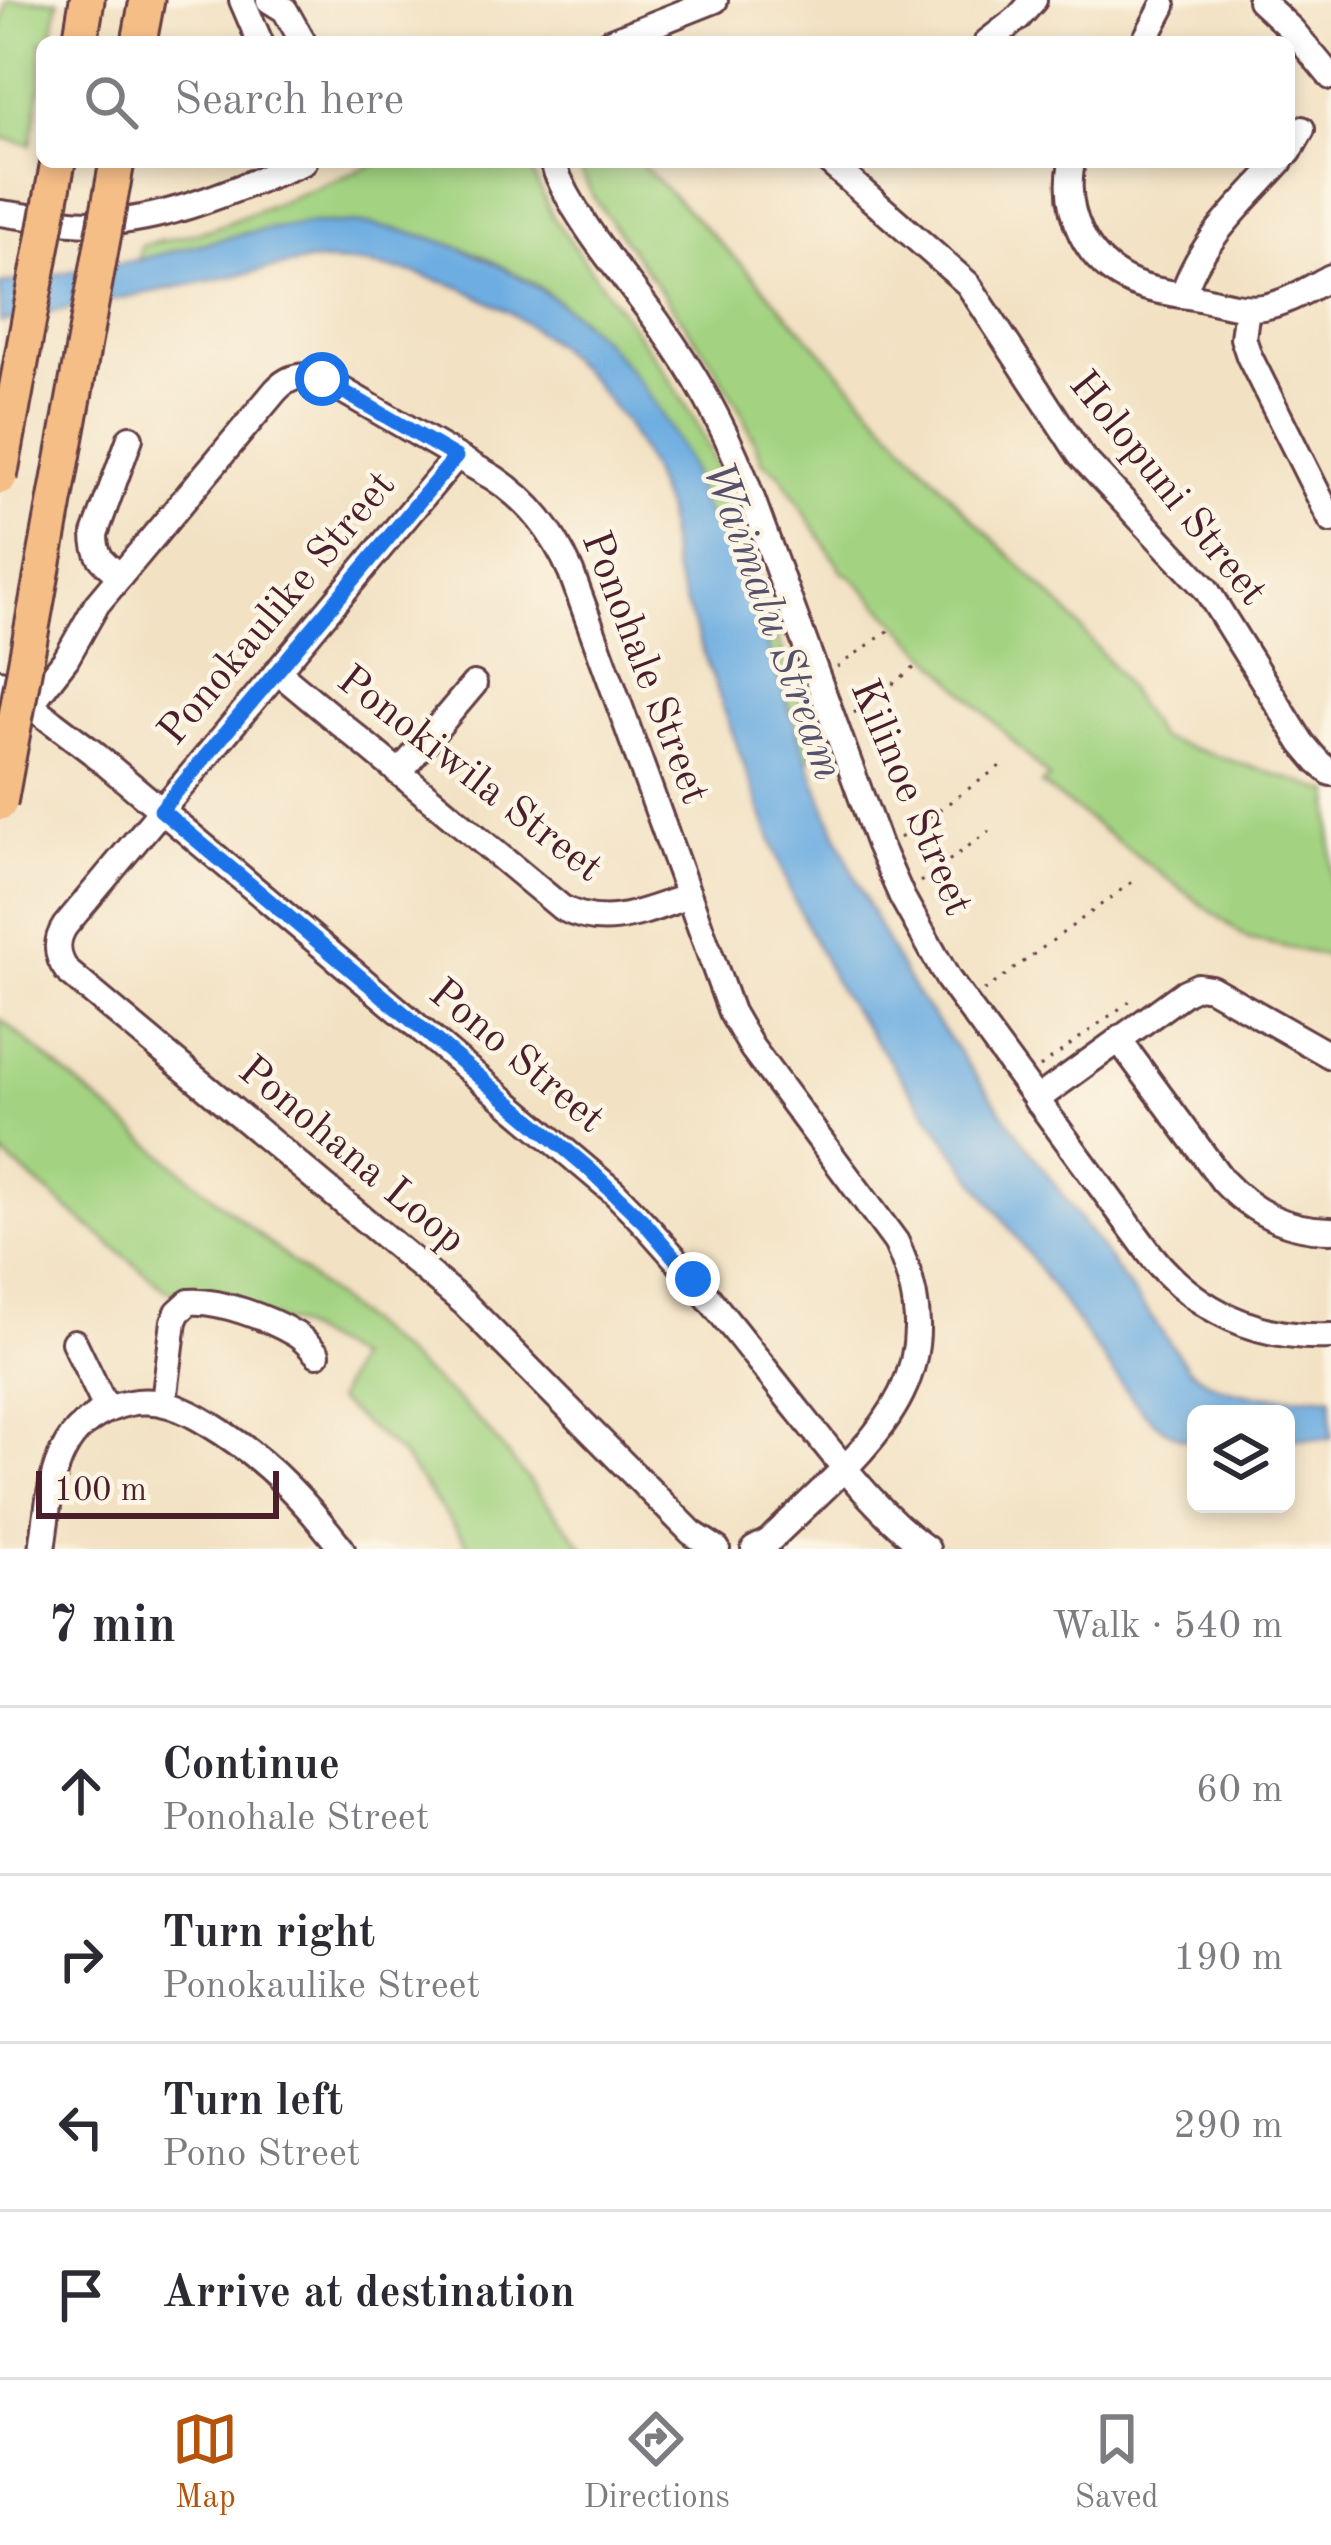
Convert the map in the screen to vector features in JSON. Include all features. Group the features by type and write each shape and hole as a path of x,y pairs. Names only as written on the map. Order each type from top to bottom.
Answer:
{"highway":[{"path":"81,36 87,0"},
{"path":"140,36 147,0"},
{"path":"0,477 57,168"},
{"path":"0,803 116,168"}],"street":[{"path":"242,0 257,36"},
{"path":"269,0 285,10 300,36"},
{"path":"624,36 716,0"},
{"path":"995,36 1034,0"},
{"path":"1260,0 1292,29 1331,77"},
{"path":"1147,36 1162,6"},
{"path":"1295,141 1302,129"},
{"path":"0,213 69,222 137,219 186,208 289,168"},
{"name":"Kilinoe Street","path":"555,168 573,206 663,329 720,422 868,818 918,928 948,979 1178,1285 1224,1316 1260,1329 1331,1336"},
{"name":"Holopuni Street","path":"838,168 968,284 1080,455 1206,589 1302,742 1331,773"},
{"path":"1071,168 1072,212 1085,241 1115,273 1137,285 1247,308 1272,304 1331,278"},
{"path":"1184,295 1195,267 1220,231 1275,168"},
{"path":"1247,308 1244,338 1249,356 1331,520"},
{"name":"Ponohale Street","path":"31,704 66,659 92,610 276,390 293,377 322,379 518,494 555,538 571,572 740,1030 880,1219 910,1277 917,1340 907,1384 887,1422 844,1467"},
{"path":"120,576 95,550 95,534 130,438"},
{"name":"Ponokaulike Street","path":"161,810 456,457"},
{"name":"Ponokiwila Street","path":"277,671 572,914 617,919 688,896"},
{"name":"Pono Street","path":"0,682 161,810 614,1192 670,1251 844,1467 927,1549"},
{"path":"399,773 474,684"},
{"name":"Ponohana Loop","path":"161,810 62,930 58,948 67,970 464,1303 692,1533 717,1549"},
{"path":"1036,1100 1198,986 1220,992 1331,1056"},
{"path":"1119,1040 1236,1196 1297,1228 1331,1230"},
{"path":"164,1402 174,1321 189,1302 246,1312 292,1332 317,1354"},
{"path":"74,1342 107,1410"},
{"path":"42,1549 55,1473 76,1431 107,1410 137,1402 184,1408 266,1462 342,1549"},
{"path":"754,1549 769,1541 844,1467"}],"path":[{"path":"835,668 891,629"},
{"path":"852,714 918,665"},
{"path":"899,839 1007,761"},
{"path":"919,884 989,831"},
{"path":"983,992 1136,879"},
{"path":"1039,1068 1134,998"}],"green space":[{"path":"7,0 58,0 52,36 36,36 31,145 0,137 0,34"},
{"path":"365,168 530,168 554,219 666,373 697,424 767,606 817,755 807,759 734,547 703,508 689,464 582,320 535,284 483,256 429,237 369,224 138,260 141,246 212,229"},
{"path":"579,168 645,168 755,278 962,508 1069,614 1116,671 1159,738 1331,792 1331,957 1248,939 1041,784 1049,778 843,573 780,474 763,462 711,360 594,198"},
{"path":"0,1019 457,1400 585,1549 471,1549 401,1454 336,1400 355,1358 295,1325 167,1291 2,1154 0,1182"}],"water":[{"path":"309,223 365,224 417,234 499,265 571,312 604,341 659,410 680,445 705,510 734,547 835,831 915,992 1188,1368 1238,1392 1331,1396 1331,1439 1295,1439 1295,1405 1187,1405 1187,1439 1154,1421 1133,1400 840,992 791,894 673,569 666,511 650,469 625,422 554,344 511,313 462,288 415,273 309,261 0,322 0,284 138,260 250,232"}],"route":[{"path":"322,379 456,457 161,810 588,1168 693,1279"}],"water label":[{"name":"Waimalu Stream","path":"771,621"}]}
